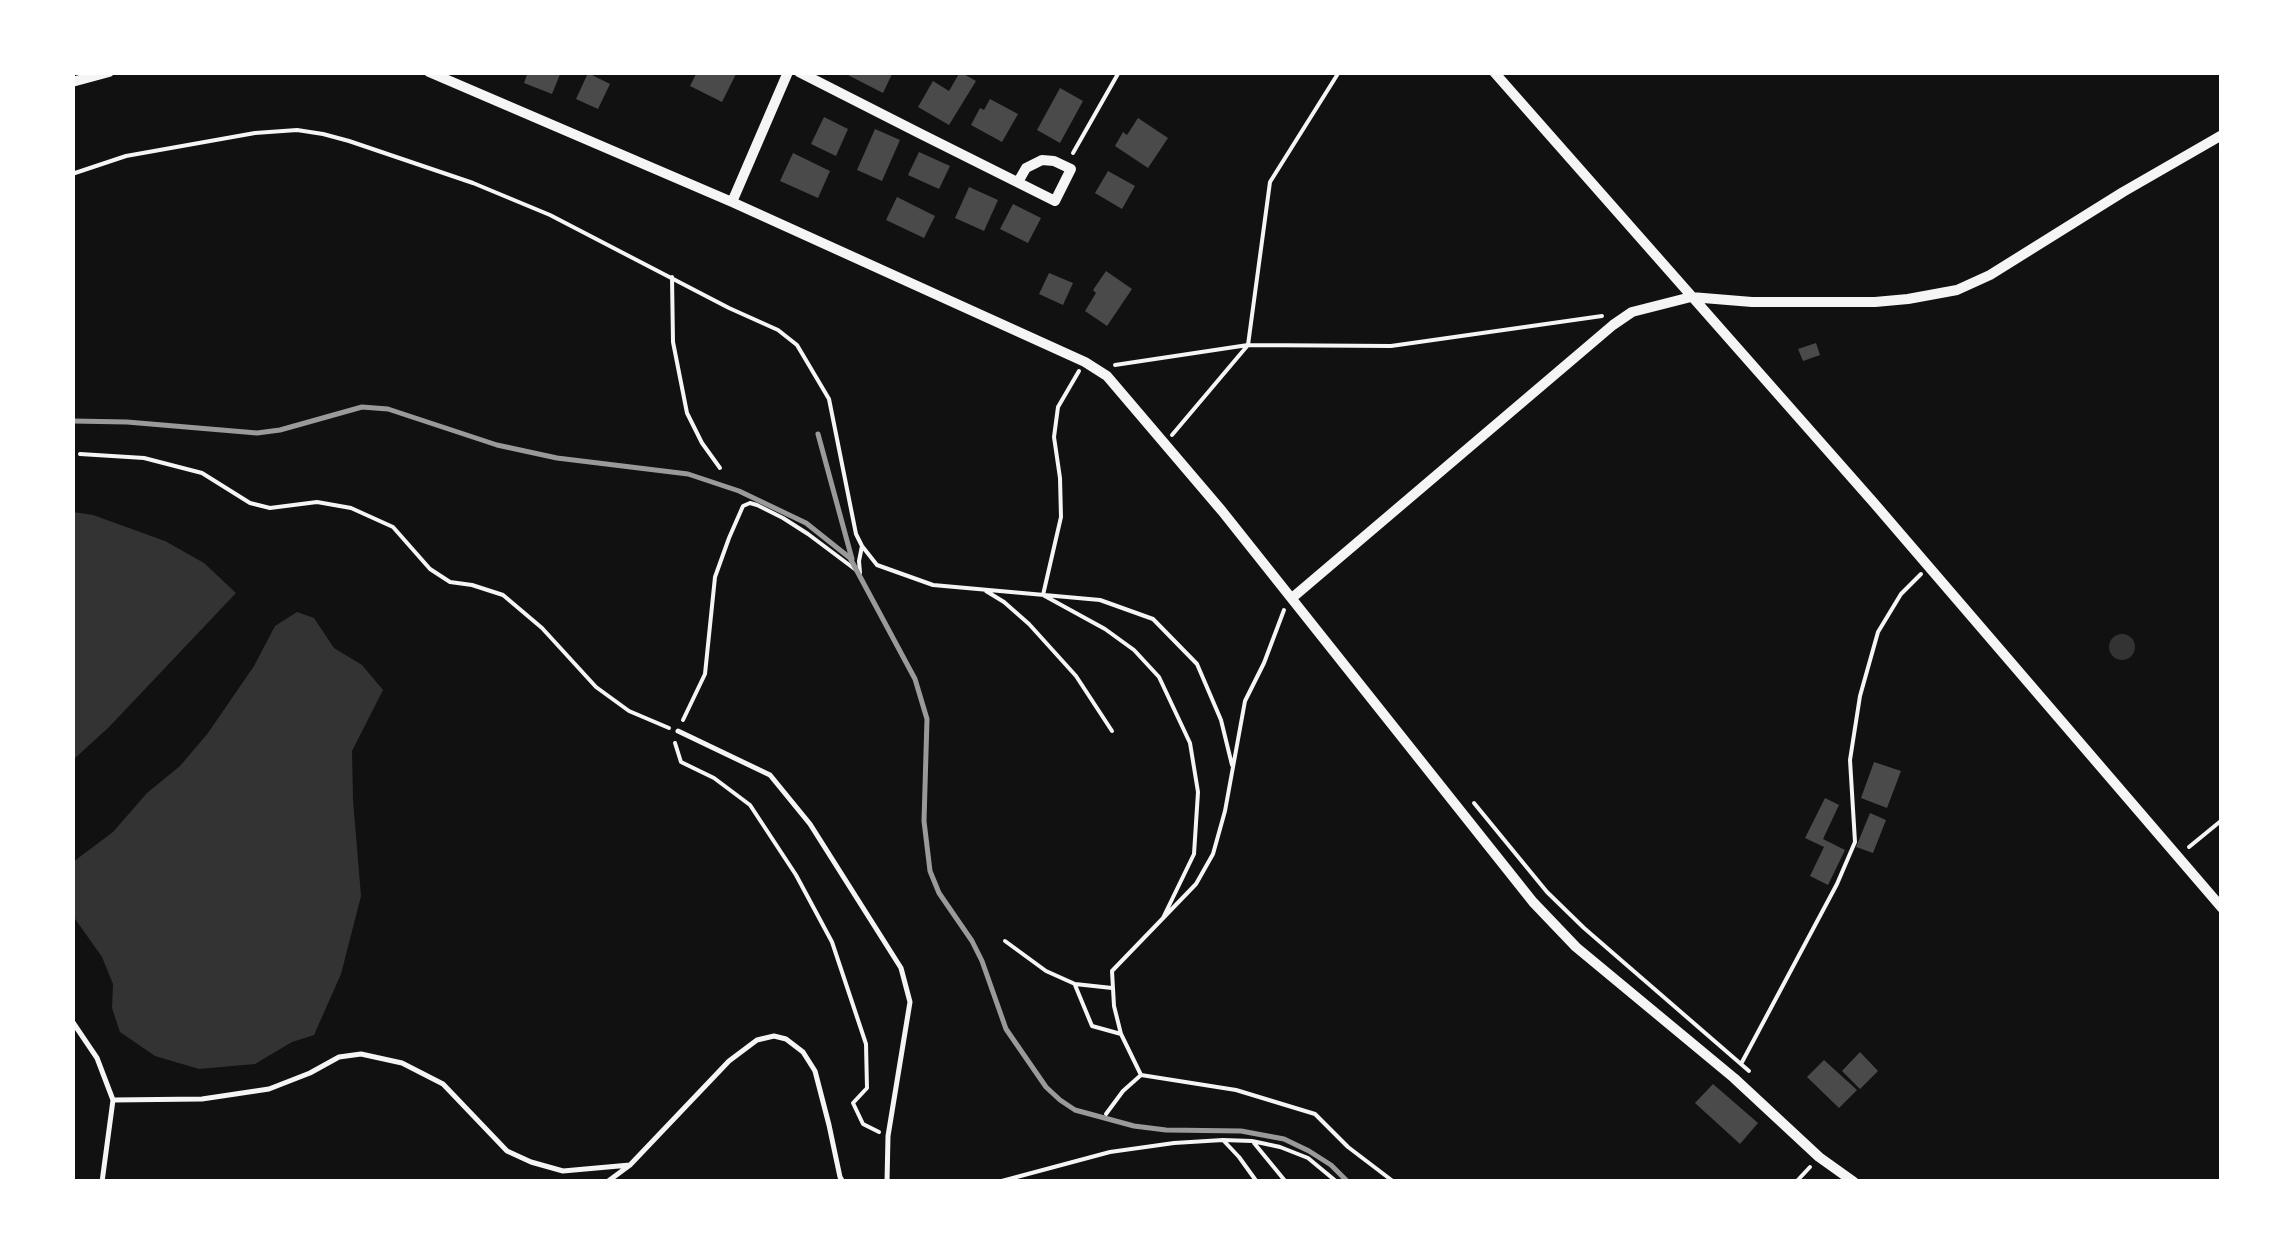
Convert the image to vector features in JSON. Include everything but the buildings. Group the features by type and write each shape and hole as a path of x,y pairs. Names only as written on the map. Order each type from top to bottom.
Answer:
{"street":[{"path":"72,82 110,72"},
{"path":"429,72 732,202 1085,362 1107,376 1292,598 1544,913 1576,947 1734,1078 1819,1157 1854,1182"},
{"path":"732,202 788,72"},
{"path":"799,72 1055,201 1071,169 1042,160 1026,168 1018,182"},
{"path":"1494,72 2222,908"},
{"path":"1292,598 1613,324 1632,312 1690,297 1752,302 1860,302 1908,300 1956,290 1990,275 2222,135"}],"lane":[{"path":"678,731 770,776 810,824 900,968 910,1002 888,1136 888,1182"},
{"path":"72,1021 96,1058 113,1100 102,1182"},
{"path":"607,1182 630,1165 729,1061 757,1040 774,1036 786,1039 803,1052 815,1071 844,1182"},
{"path":"113,1100 202,1099 269,1089 340,1056 361,1054 402,1063 443,1084 507,1150 531,1162 563,1171 630,1165"}],"path":[{"path":"1066,166 1119,72"},
{"path":"1165,442 1248,345 1270,182 1339,72"},
{"path":"72,174 126,156 255,133 310,132 349,141 473,183 550,215 778,330 798,345 829,400 856,534 877,565 933,585 1100,600 1153,619 1197,664 1221,720 1232,765"},
{"path":"672,278 673,342 687,414 720,468"},
{"path":"1114,365 1248,345 1392,346 1632,312"},
{"path":"1044,594 1061,517 1054,437 1058,407 1085,362"},
{"path":"80,454 144,458 202,473 250,502 270,508 317,502 352,508 392,527 430,570 450,582 504,595 542,628 596,687 630,711 678,731"},
{"path":"862,546 860,574 783,518 757,505 743,506 715,577 705,674 675,744 681,762 714,778 750,805 796,875 832,942 866,1044 867,1088 853,1103 863,1124 888,1136"},
{"path":"1741,1063 1837,884 1855,842 1850,760 1860,696 1878,632 1901,594 1927,566"},
{"path":"984,590 1029,624 1076,676 1112,731"},
{"path":"1044,594 1106,629 1134,650 1158,677 1190,743 1198,792 1194,854 1163,918"},
{"path":"1141,1074 1121,1034 1112,971 1196,884 1213,854 1245,701 1292,598"},
{"path":"1473,802 1547,892 1584,928 1754,1075"},
{"path":"2177,856 2222,820"},
{"path":"1005,941 1046,971 1075,984 1112,988"},
{"path":"1075,984 1092,1026 1121,1034"},
{"path":"1106,1114 1141,1074"},
{"path":"1141,1074 1236,1090 1316,1114 1348,1147 1394,1182"},
{"path":"1223,1140 1257,1182"},
{"path":"998,1182 1110,1152 1223,1140 1280,1147 1308,1158 1337,1182"},
{"path":"1252,1141 1286,1182"}],"shaded area":[{"path":"73,512 93,515 165,541 204,563 236,593 73,760"},
{"path":"297,612 314,618 334,648 362,665 383,690 352,751 361,896 341,974 314,1035 292,1042 255,1064 199,1069 155,1056 120,1032 112,1008 113,984 102,957 73,916 73,862 113,832 147,793 180,766 254,666 275,626"},
{"path":"2122,634 2131,638 2135,647 2131,656 2122,660 2113,656 2109,647 2113,638"}],"railway":[{"path":"72,421 257,433 362,407 388,409 497,445 557,458 688,474 739,491 806,523 850,558 915,679 927,719 924,821 930,871 939,893 982,961 1006,1029 1046,1087 1075,1110 1134,1126 1241,1131 1284,1139 1331,1165 1348,1182"},
{"path":"818,434 852,559"}]}
